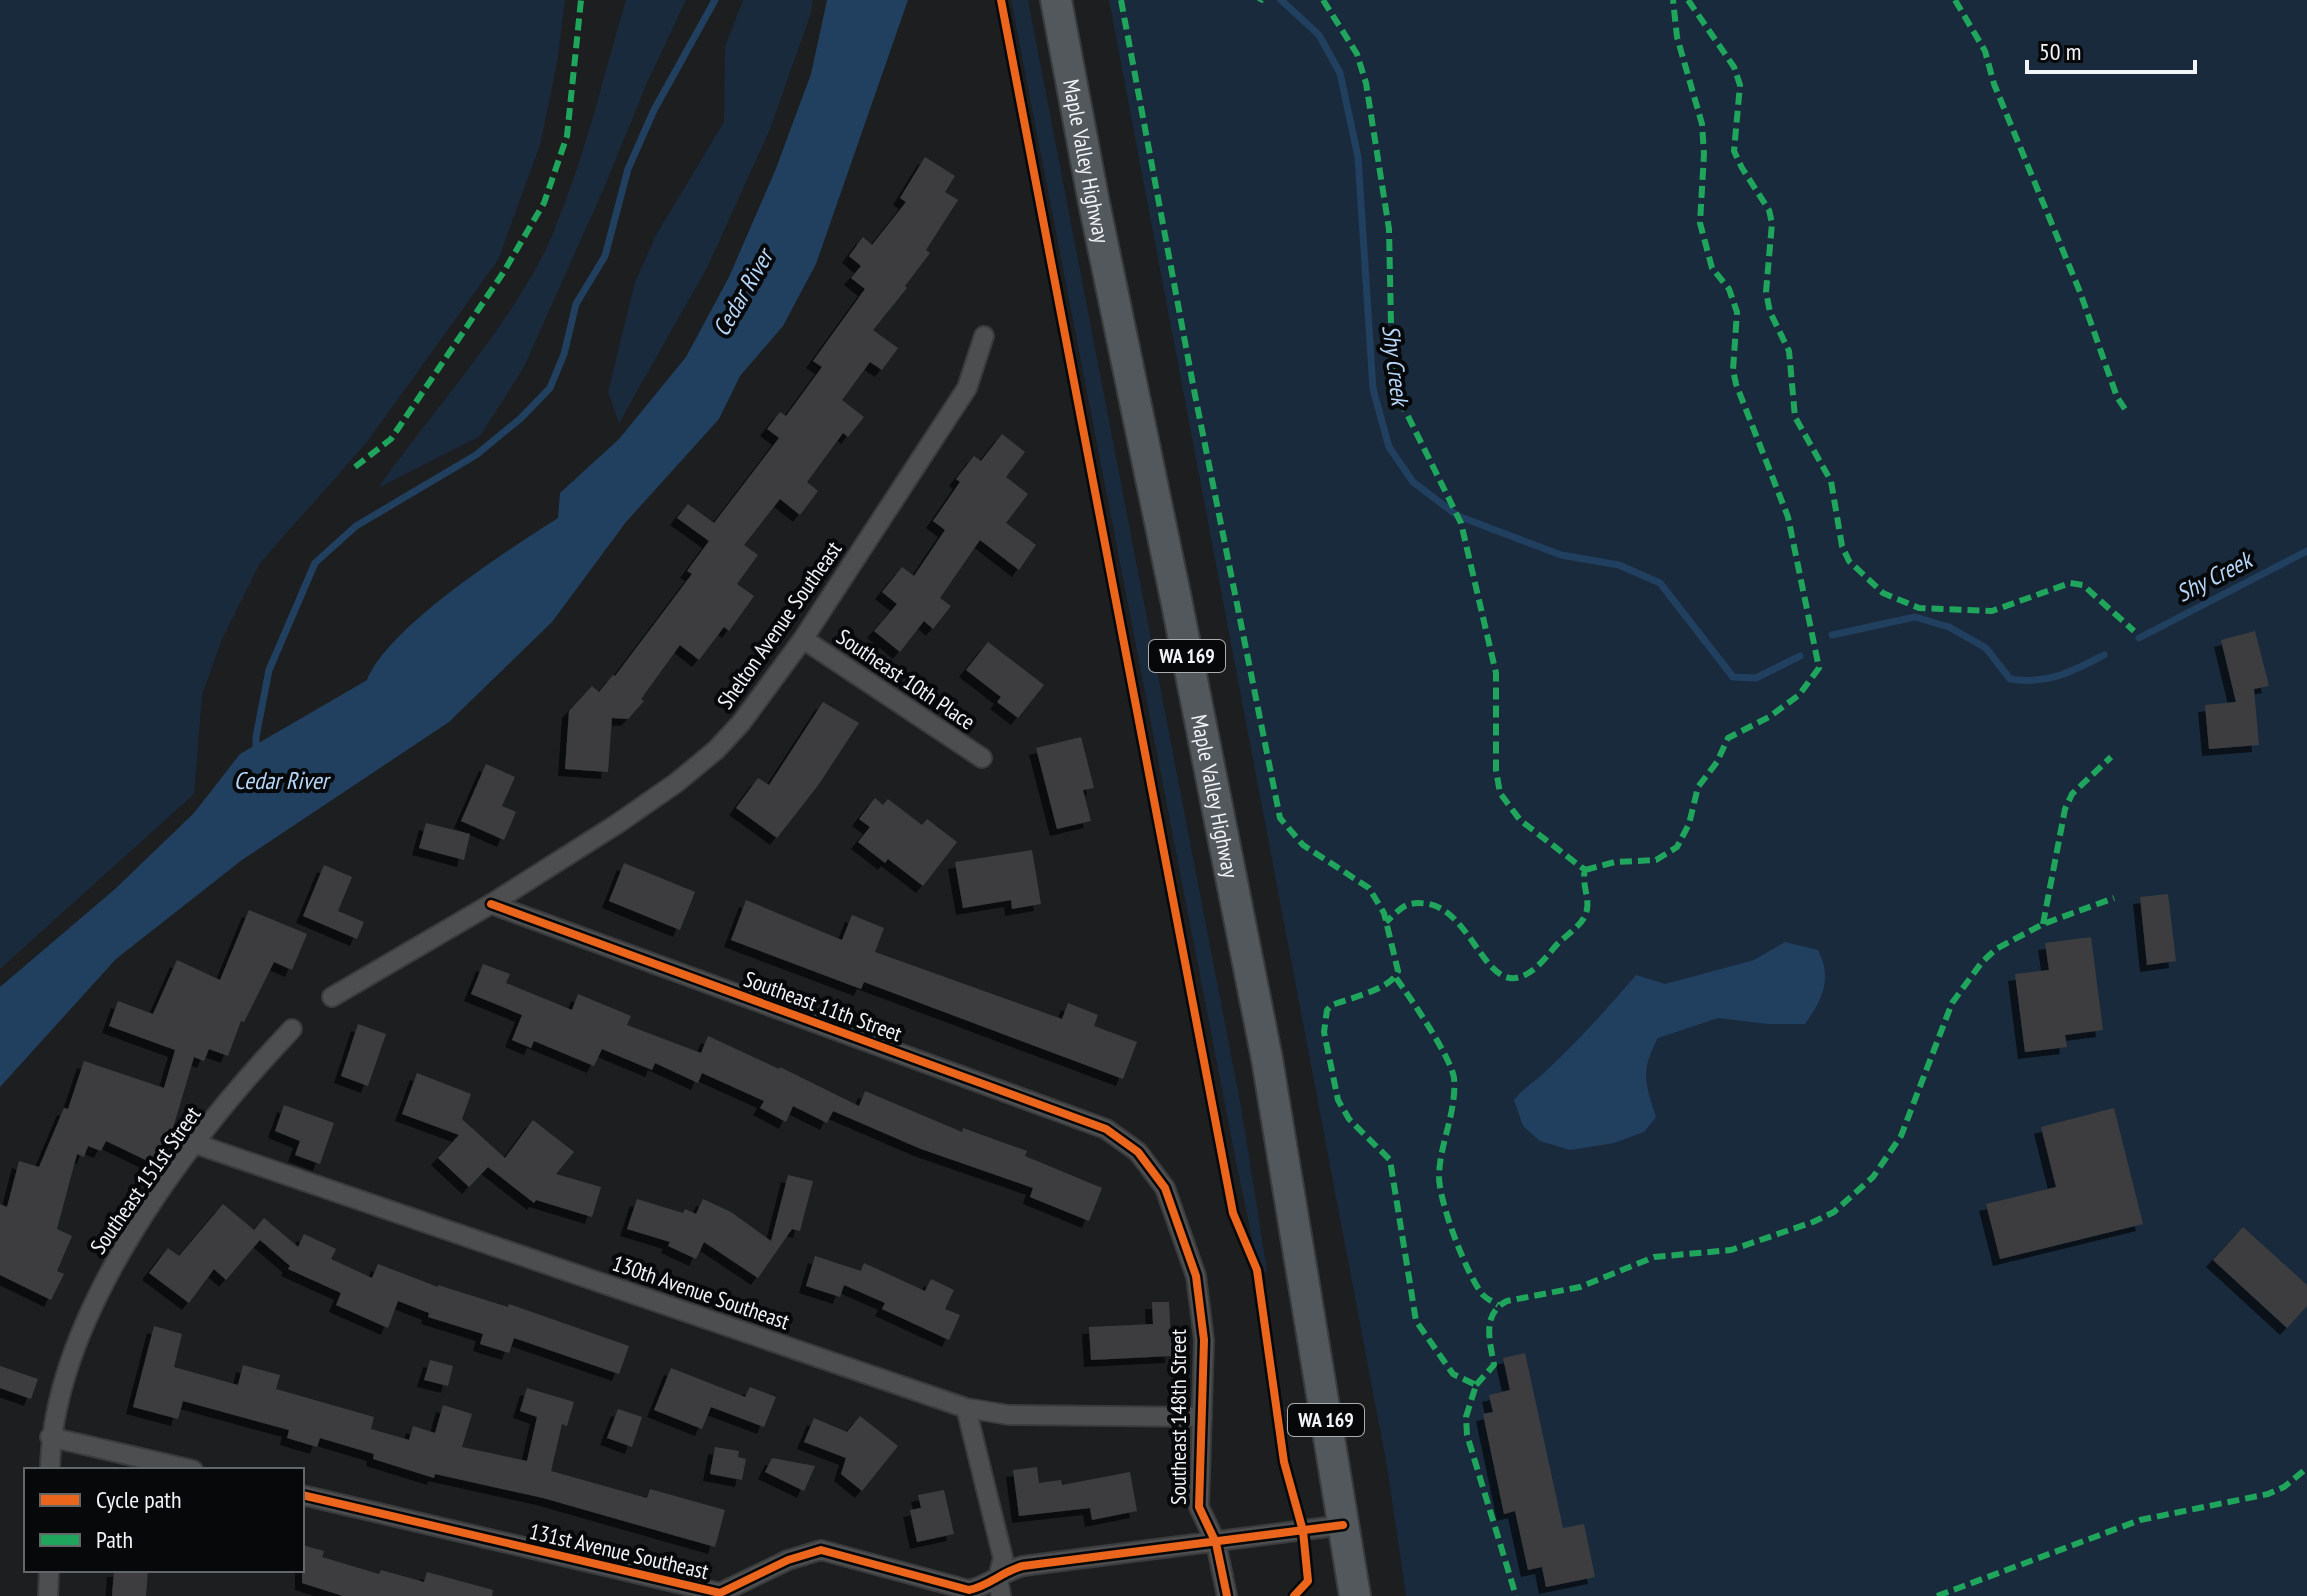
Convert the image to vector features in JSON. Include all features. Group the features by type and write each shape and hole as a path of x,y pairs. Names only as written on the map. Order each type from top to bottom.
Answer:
{"main road":[{"name":"Maple Valley Highway","path":"1056,0 1267,1059 1355,1596"}],"street":[{"name":"Shelton Avenue Southeast","path":"332,997 491,904 617,824 676,783 716,750 741,723 803,639 967,388 984,336"},
{"name":"Southeast 10th Place","path":"803,639 982,758"},
{"name":"Southeast 11th Street","path":"491,904 1106,1129 1138,1152"},
{"name":"Southeast 151st Street","path":"50,1468 50,1437 73,1350 99,1290 142,1218 196,1144 258,1065 292,1029"},
{"name":"130th Avenue Southeast","path":"196,1144 966,1408 1009,1415 1202,1417"},
{"name":"Southeast 148th Street","path":"1138,1152 1165,1188 1196,1276 1204,1340 1199,1507 1216,1543 1227,1596"},
{"path":"966,1408 1003,1558 999,1587"},
{"path":"50,1437 184,1468"},
{"name":"131st Avenue Southeast","path":"304,1495 719,1595 788,1560 821,1550 969,1590 999,1587 1011,1569 1023,1566 1343,1525"},
{"path":"48,1596 49,1572"}],"shaded area":[{"path":"0,0 565,0 557,64 540,145 498,260 367,442 260,563 222,639 202,695 194,794 0,969"},
{"path":"626,0 686,0 523,369 480,436 378,488 486,346 546,250 580,158"},
{"path":"743,0 813,0 770,129 708,266 619,423 608,392 635,282 656,235 724,122 725,47"},
{"path":"1011,0 1028,0 1241,1107 1267,1271 1264,1272 1254,1247 1238,1172"},
{"path":"1109,0 2307,0 2307,1596 1406,1596 1387,1466"}],"water":[{"name":"Cedar River","path":"827,0 908,0 816,264 783,326 740,376 719,419 626,522 552,622 449,722 242,860 116,959 0,1087 0,987 115,889 194,813 240,754 367,680 379,659 424,613 481,569 558,518 560,493 619,439 686,357 729,277 775,171 811,74"},
{"path":"1785,942 1818,950 1825,970 1821,998 1805,1024 1768,1024 1718,1018 1658,1038 1646,1077 1656,1117 1644,1132 1614,1143 1570,1150 1540,1141 1523,1126 1514,1100 1570,1048 1636,975 1665,984 1754,960"}],"building":[{"path":"925,157 955,176 945,192 958,200 926,250 930,253 873,330 898,348 882,370 870,362 842,400 864,417 848,437 843,433 807,482 818,491 800,515 780,499 744,545 758,555 737,584 754,596 729,631 724,627 699,660 680,645 641,699 644,701 628,719 612,718 608,772 565,769 569,711 592,686 599,692 615,676 692,574 687,571 709,541 677,518 688,504 714,523 779,438 767,429 780,412 786,416 822,367 813,361 865,289 851,278 861,266 849,256 863,237 872,245 906,202 900,198"},
{"path":"1002,434 1025,452 1006,477 1028,494 1006,523 1036,545 1019,570 980,540 940,598 951,606 933,629 924,621 900,652 874,631 897,604 882,592 902,567 914,576 945,530 933,521 960,482 956,479 974,456 981,461"},
{"path":"2255,631 2269,686 2254,689 2259,745 2209,749 2205,705 2236,702 2221,640"},
{"path":"988,642 1044,685 1018,718 997,702 1001,697 966,670"},
{"path":"823,702 859,723 819,784 777,838 736,808 758,778 769,785"},
{"path":"1081,737 1094,788 1083,790 1091,821 1057,829 1036,748"},
{"path":"486,764 515,777 502,806 516,812 504,840 461,821"},
{"path":"875,798 883,805 888,799 922,825 927,819 957,842 923,886 888,859 885,863 858,842 870,827 859,819"},
{"path":"426,823 470,834 464,860 419,848"},
{"path":"1032,850 1041,904 1012,909 1011,900 963,908 955,862"},
{"path":"624,863 695,892 680,930 609,901"},
{"path":"324,865 352,877 338,911 364,922 357,939 303,916"},
{"path":"2168,894 2176,961 2147,965 2140,897"},
{"path":"746,900 842,940 852,915 884,928 875,952 1062,1019 1068,1003 1098,1015 1094,1026 1137,1042 1123,1079 864,982 861,989 731,940"},
{"path":"249,910 307,934 292,970 274,962 244,1022 241,1021 228,1056 209,1049 204,1061 194,1057 168,1145 158,1166 106,1141 101,1151 88,1146 84,1157 77,1154 57,1229 72,1236 57,1271 64,1274 51,1300 0,1275 0,1204 7,1207 19,1161 39,1167 64,1108 68,1109 84,1061 164,1088 175,1050 109,1026 118,1001 153,1014 177,960 220,980"},
{"path":"2091,937 2103,1030 2065,1035 2067,1047 2025,1052 2015,974 2049,970 2045,943"},
{"path":"483,964 510,974 506,983 572,1010 578,994 631,1016 627,1025 701,1053 708,1036 859,1106 865,1091 962,1132 963,1128 1027,1151 1025,1156 1102,1188 1089,1221 1030,1197 1033,1188 921,1149 833,1111 827,1123 793,1106 786,1122 760,1108 764,1101 702,1073 698,1083 655,1063 652,1070 602,1049 594,1066 534,1041 531,1048 512,1040 522,1015 471,994"},
{"path":"358,1024 386,1034 368,1086 341,1076"},
{"path":"417,1073 471,1094 462,1119 505,1158 533,1120 574,1152 556,1174 601,1187 592,1217 536,1200 534,1203 488,1167 469,1187 438,1158 459,1135 402,1114"},
{"path":"284,1105 334,1123 320,1164 295,1155 300,1141 275,1131"},
{"path":"2114,1108 2143,1224 2000,1259 1986,1204 2056,1187 2041,1127"},
{"path":"788,1175 813,1181 800,1231 792,1229 758,1278 704,1242 696,1259 668,1246 670,1242 627,1229 637,1199 696,1214 703,1199 731,1212 771,1241"},
{"path":"223,1204 254,1230 264,1218 298,1247 304,1234 336,1249 331,1259 372,1278 378,1264 438,1287 508,1307 509,1304 629,1346 619,1374 514,1338 509,1353 480,1344 483,1334 428,1317 429,1313 398,1301 388,1328 336,1305 341,1293 288,1269 290,1266 260,1240 226,1280 214,1269 189,1303 149,1273 168,1248 179,1256"},
{"path":"2243,1227 2307,1285 2307,1306 2287,1328 2213,1260"},
{"path":"815,1256 861,1271 864,1263 925,1291 931,1279 954,1290 945,1309 960,1315 949,1340 882,1309 885,1303 844,1285 840,1297 806,1286"},
{"path":"1152,1302 1169,1302 1172,1356 1091,1360 1089,1327 1153,1324"},
{"path":"154,1326 182,1334 174,1367 238,1385 243,1365 280,1375 276,1389 374,1417 371,1429 409,1440 413,1426 435,1433 443,1405 472,1414 462,1447 527,1461 537,1417 520,1411 527,1388 574,1402 567,1426 562,1424 551,1471 647,1498 650,1489 725,1510 715,1547 543,1498 435,1474 434,1478 373,1459 374,1454 320,1438 317,1447 287,1438 289,1430 183,1401 178,1419 133,1407"},
{"path":"1525,1353 1563,1528 1584,1524 1595,1577 1546,1587 1542,1567 1528,1570 1515,1511 1504,1514 1483,1414 1493,1412 1489,1395 1510,1390 1503,1358"},
{"path":"430,1360 453,1366 448,1386 424,1380"},
{"path":"0,1366 38,1379 31,1399 0,1388"},
{"path":"671,1368 745,1397 750,1387 776,1397 764,1427 711,1407 702,1429 654,1410"},
{"path":"618,1409 642,1417 632,1447 607,1438"},
{"path":"860,1416 898,1446 862,1491 841,1474 846,1458 804,1442 814,1418 847,1432"},
{"path":"715,1447 739,1451 738,1457 746,1459 742,1480 710,1474"},
{"path":"772,1458 815,1466 804,1491 765,1472"},
{"path":"1037,1467 1039,1483 1061,1480 1062,1485 1130,1472 1137,1511 1092,1520 1090,1508 1019,1516 1013,1470"},
{"path":"944,1490 954,1534 917,1542 910,1510 921,1508 918,1495"},
{"path":"304,1546 324,1551 322,1557 379,1574 381,1570 424,1582 427,1572 493,1590 492,1596 343,1596 302,1583"},
{"path":"114,1572 148,1572 146,1596 112,1596"}],"waterway":[{"path":"256,751 269,670 315,563 356,526 476,455 521,418 550,388 564,354 576,304 605,256 628,169 654,110 715,0"},
{"name":"Shy Creek","path":"1281,0 1319,35 1340,73 1358,157 1373,389 1389,447 1413,482 1458,516 1561,555 1619,565 1660,583 1733,677 1756,678 1800,656"},
{"name":"Shy Creek","path":"2139,638 2307,551"},
{"name":"Shy Creek","path":"1832,635 1915,617 1949,627 1986,648 2010,679 2048,679 2104,655"}],"marked path":[{"path":"355,467 391,439 503,273 544,203 567,136 581,0"},
{"path":"1121,0 1194,390 1280,818 1303,845 1369,888 1384,913 1398,971 1379,988 1332,1005 1327,1010 1324,1032 1338,1100 1349,1119 1390,1160 1416,1321 1453,1374 1476,1385 1466,1417 1467,1435 1516,1596"},
{"path":"1323,0 1357,54 1366,83 1389,229 1392,372 1399,398 1461,523 1496,673 1496,770 1500,793 1520,820 1585,870 1587,908 1584,918 1531,971 1514,978 1500,974 1447,912 1429,904 1408,905 1386,922"},
{"path":"1585,870 1615,862 1656,860 1677,847 1689,824 1698,787 1717,762 1728,738 1769,717 1799,695 1819,668 1788,517 1736,384 1733,370 1737,312 1729,289 1712,268 1700,223 1704,154 1702,124 1677,37 1673,0"},
{"path":"1688,0 1734,67 1740,85 1734,151 1769,210 1772,223 1766,292 1770,312 1789,351 1795,417 1831,481 1842,546 1849,561 1883,593 1919,608 1992,611 2070,583 2083,585 2134,631"},
{"path":"1955,0 1985,51 1994,84 2080,292 2117,397 2125,409"},
{"path":"2043,924 2065,809 2072,794 2111,757"},
{"path":"1476,1385 1494,1365 1490,1321 1493,1313 1507,1301 1580,1287 1654,1257 1731,1250 1834,1212 1873,1177 1901,1136 1952,1003 1982,962 1996,949 2043,924 2114,898"},
{"path":"1396,978 1429,1027 1451,1068 1454,1090 1440,1163 1440,1187 1448,1219 1469,1272 1483,1295 1498,1305"},
{"path":"1937,1596 2140,1520 2268,1494 2284,1487 2307,1468"}],"cycle path":[{"path":"1001,0 1233,1213 1257,1270 1284,1462 1303,1531 1308,1581 1294,1596"},
{"path":"491,904 1106,1129 1138,1152 1165,1188 1196,1276 1204,1340 1199,1507 1216,1543 1227,1596"},
{"path":"304,1495 720,1593 788,1560 821,1550 969,1590 1023,1566 1343,1525"}]}
